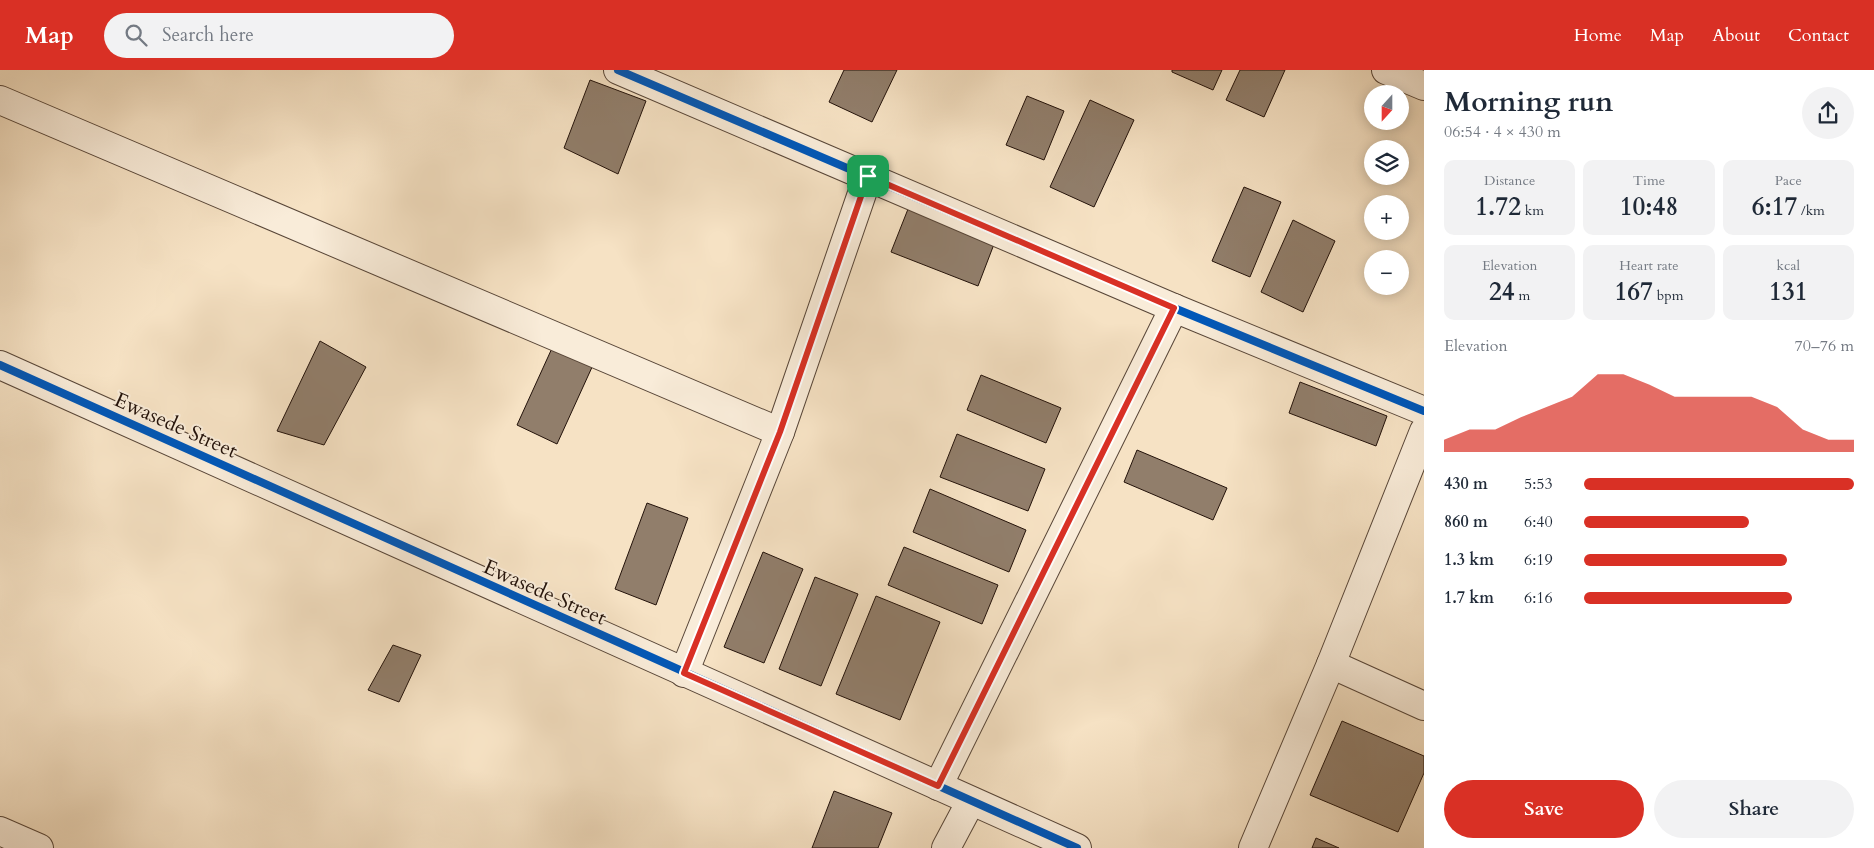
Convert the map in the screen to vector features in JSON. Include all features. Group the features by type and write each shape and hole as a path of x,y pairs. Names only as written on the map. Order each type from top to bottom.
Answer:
{"street":[{"path":"618,70 1174,308 1424,411"},
{"path":"1386,70 1424,86"},
{"path":"0,100 780,432"},
{"path":"684,673 780,432 868,176"},
{"path":"938,786 1174,308"},
{"name":"Ewasede Street","path":"0,365 1077,848"},
{"path":"1253,848 1331,664 1424,431"},
{"path":"1331,664 1424,706"},
{"path":"946,848 971,801"},
{"path":"0,831 39,848"}],"building":[{"path":"844,70 897,70 872,122 829,102"},
{"path":"1172,70 1222,70 1213,90 1172,72"},
{"path":"1240,70 1285,70 1264,117 1226,100"},
{"path":"590,80 646,101 618,174 564,148"},
{"path":"1027,96 1064,111 1044,160 1006,145"},
{"path":"1090,100 1134,120 1094,207 1050,187"},
{"path":"1244,187 1281,202 1250,277 1212,261"},
{"path":"910,204 996,239 978,286 891,252"},
{"path":"1293,220 1335,241 1303,312 1261,292"},
{"path":"320,341 366,367 324,445 277,431"},
{"path":"553,346 593,365 557,444 517,425"},
{"path":"981,375 1061,408 1046,443 967,410"},
{"path":"1300,382 1387,416 1376,446 1289,413"},
{"path":"957,434 1045,469 1028,511 940,477"},
{"path":"1137,450 1227,488 1213,520 1124,482"},
{"path":"930,489 1026,530 1009,572 913,532"},
{"path":"647,503 688,518 656,605 615,589"},
{"path":"904,547 998,585 982,624 888,585"},
{"path":"763,552 803,569 764,663 724,647"},
{"path":"815,577 858,594 821,686 779,669"},
{"path":"876,596 940,622 900,720 836,694"},
{"path":"393,645 421,655 399,702 368,690"},
{"path":"1342,721 1424,756 1424,773 1398,832 1310,795"},
{"path":"834,791 892,813 878,848 812,848"},
{"path":"1316,838 1339,848 1312,848"}],"cycle path":[{"path":"618,70 1174,308 1424,411"},
{"path":"0,365 1077,848"}],"route":[{"path":"868,176 1174,308 938,786 684,673 780,432 868,176"}]}
